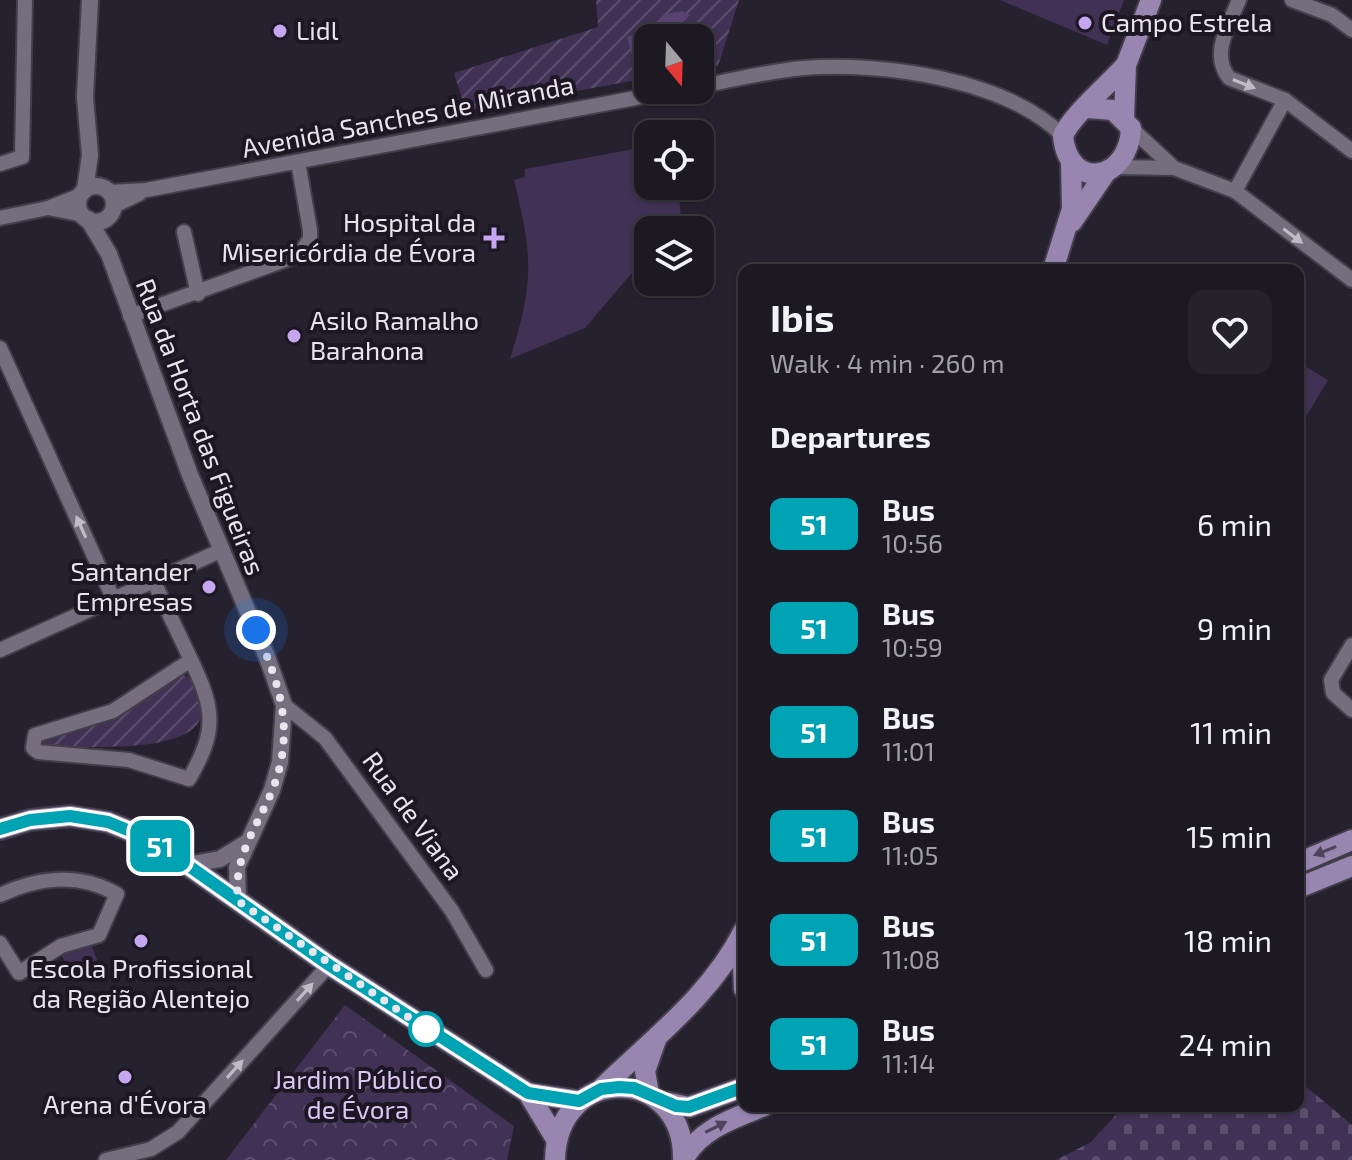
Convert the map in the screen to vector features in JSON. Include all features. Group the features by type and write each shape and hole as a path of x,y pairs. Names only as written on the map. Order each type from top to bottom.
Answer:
{"main road":[{"path":"1055,264 1070,225 1112,170 1127,156 1126,65 1151,0"},
{"path":"1070,225 1071,161 1063,136 1126,65"},
{"path":"1082,111 1113,110 1127,124"},
{"path":"1071,161 1081,170 1112,170"},
{"path":"0,829 52,816 90,818 143,836 329,965 528,1093 579,1101"},
{"path":"1304,860 1352,840"},
{"path":"1304,886 1352,866"},
{"path":"555,1150 568,1112 579,1101 601,1089 658,1036 710,983 738,940"},
{"path":"658,1036 645,1071 654,1098 679,1127 683,1160"},
{"path":"601,1089 634,1088 654,1098 689,1107 738,1089"},
{"path":"528,1093 555,1150"},
{"path":"683,1160 692,1144 704,1133 751,1112"}],"street":[{"path":"0,164 22,157 25,0"},
{"name":"Rua da Horta das Figueiras","path":"90,0 85,97 90,155 83,192 85,217 109,254 220,551 267,657 284,705 283,744 277,776 237,867 238,901"},
{"path":"1239,0 1219,52 1229,78 1285,100 1352,151"},
{"path":"1292,0 1332,15 1352,30"},
{"path":"714,84 799,69 882,68 975,88 1043,116 1063,136"},
{"name":"Avenida Sanches de Miranda","path":"109,201 146,190 634,98"},
{"path":"1235,191 1285,100"},
{"path":"1043,116 1082,111"},
{"path":"1127,124 1174,168 1235,191 1352,280"},
{"name":"Rua da Horta das Figueiras","path":"90,155 109,201 109,254"},
{"path":"130,316 299,255 305,248 310,230 298,162"},
{"path":"1112,170 1174,168"},
{"path":"0,218 48,208 83,192 109,201"},
{"path":"48,208 85,217 109,201"},
{"path":"184,232 198,294"},
{"path":"2,356 7,380 113,598"},
{"path":"0,650 220,551"},
{"path":"153,580 191,660 209,701 210,737 189,779 129,760 38,752 33,748 35,735 113,711 191,660"},
{"path":"1352,645 1331,680 1333,693 1352,710"},
{"name":"Rua de Viana","path":"284,705 325,738 452,911 486,970"},
{"path":"187,865 220,859 246,843"},
{"name":"Rua da Horta das Figueiras","path":"217,886 223,867 246,843"},
{"path":"0,895 49,877 97,883 117,894 99,935 61,946 19,973 0,943"},
{"path":"106,1160 151,1149 178,1132 329,965"}],"green space":[{"path":"596,0 739,0 718,66 714,67 714,24 634,24 634,81 466,111 454,73 598,27"},
{"name":"Campo Estrela","path":"1000,0 1124,0 1107,45"},
{"path":"634,149 634,200 679,200 681,216 634,216 634,270 585,328 510,359 527,289 525,230 514,180 525,177 525,169"},
{"path":"1304,366 1328,380 1304,420"},
{"path":"178,673 195,680 202,700 199,721 189,732 150,744 38,746 45,736 104,721 146,699"},
{"path":"90,941 97,960 68,970 60,951"},
{"name":"Jardim Público de Évora","path":"345,1005 514,1126 507,1160 226,1160"},
{"path":"1304,1085 1352,1125 1352,1160 1056,1160 1091,1142 1118,1112 1304,1112"}],"shaded area":[{"path":"682,11 690,15 681,24 654,24 665,14"},
{"path":"634,35 634,62 627,37"}],"bus line":[{"name":"51","path":"0,829 30,820 70,816 108,822 152,840 329,965 528,1093 579,1101 601,1089 634,1088 660,1101 689,1107 738,1089"}],"place":[{"name":"Campo Estrela","path":"1085,23"},
{"name":"Lidl","path":"280,31"},
{"name":"Hospital da Misericórdia de Évora","path":"494,238"},
{"name":"Asilo Ramalho Barahona","path":"294,336"},
{"name":"Santander Empresas","path":"209,587"},
{"name":"Escola Profissional da Região Alentejo","path":"141,941"},
{"name":"Arena d'Évora","path":"125,1077"}],"route":[{"path":"256,630 284,705 283,744 272,790 237,867 238,901 426,1029"}]}
